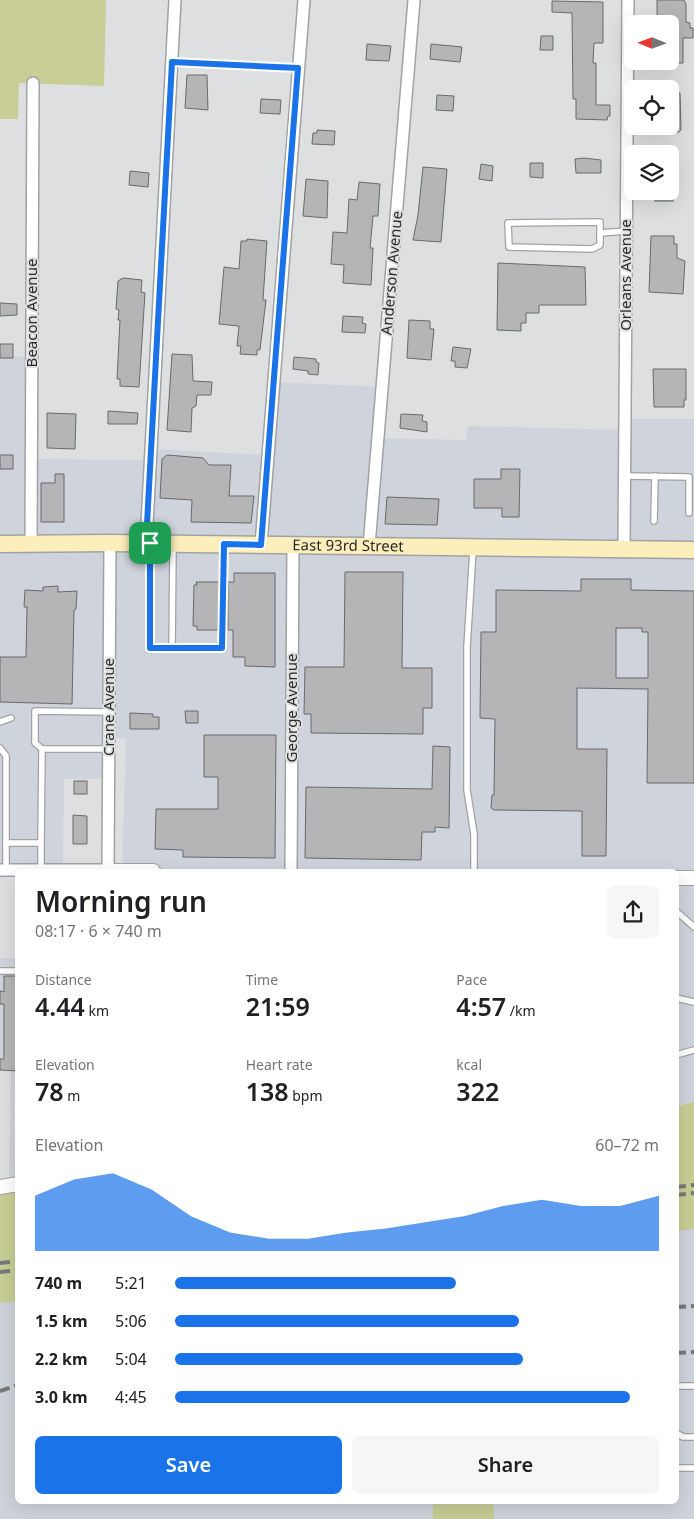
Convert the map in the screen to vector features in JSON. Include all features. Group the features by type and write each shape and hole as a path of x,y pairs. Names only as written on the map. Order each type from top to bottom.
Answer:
{"main road":[{"name":"East 93rd Street","path":"0,544 148,543 694,550"}],"street":[{"path":"148,543 175,0"},
{"path":"261,545 304,0"},
{"name":"Anderson Avenue","path":"369,546 414,0"},
{"name":"Orleans Avenue","path":"624,549 628,0"},
{"name":"Beacon Avenue","path":"30,544 33,83"},
{"name":"Crane Avenue","path":"108,869 110,543"},
{"name":"George Avenue","path":"291,869 293,545"},
{"path":"679,878 694,878"},
{"path":"0,1187 15,1184"}],"lane":[{"path":"172,62 298,68"},
{"path":"600,222 600,233 600,246 592,249 509,247 508,223 600,222"},
{"path":"600,233 626,231"},
{"path":"625,476 689,477 690,513"},
{"path":"654,520 655,476"},
{"path":"148,543 150,648 222,648 224,544"},
{"path":"172,648 173,544"},
{"path":"474,547 467,666 467,790 474,834 474,869"},
{"path":"108,749 42,749 35,743 35,711 109,712"},
{"path":"0,722 11,718"},
{"path":"0,748 6,756 6,843 3,870"},
{"path":"41,869 42,749"},
{"path":"6,843 41,843"},
{"path":"679,914 694,926"},
{"path":"0,971 15,971"},
{"path":"679,999 694,1002"},
{"path":"679,1054 694,1050"},
{"path":"679,1386 694,1386"},
{"path":"679,1435 683,1437 694,1437"},
{"path":"679,1468 694,1468"}],"shaded area":[{"path":"0,356 31,357 31,459 150,460 151,449 268,455 274,382 382,387 378,438 466,440 468,426 625,430 625,419 694,419 694,1519 0,1519 0,1251 15,1241 15,1504 679,1504 679,869 122,869 126,738 108,739 108,779 64,779 63,869 0,870"},
{"path":"0,958 15,958 15,1184 9,1185 11,1058 0,1058"}],"green space":[{"path":"0,0 106,0 104,86 19,83 18,119 0,119"},
{"path":"694,1102 694,1229 679,1231 679,1106"},
{"path":"15,1184 15,1301 0,1303 0,1187"},
{"path":"433,1504 493,1504 494,1519 433,1519"}],"building":[{"path":"657,0 684,0 686,4 686,22 690,23 690,28 693,28 693,38 683,38 683,63 679,63 679,15 657,15"},
{"path":"552,1 603,2 603,43 594,43 593,63 596,63 596,105 610,105 610,116 608,116 607,120 576,119 576,99 573,99 572,13 552,12"},
{"path":"541,36 553,36 553,50 540,50"},
{"path":"367,44 391,46 389,61 366,60"},
{"path":"431,44 462,47 460,62 430,59"},
{"path":"187,75 207,75 208,110 185,108"},
{"path":"679,93 680,93 681,130 679,132"},
{"path":"437,95 454,96 453,111 436,110"},
{"path":"261,99 281,100 280,114 260,113"},
{"path":"317,130 335,131 334,145 312,144 313,133 317,133"},
{"path":"575,159 601,160 601,173 576,173"},
{"path":"530,163 543,163 543,178 530,177"},
{"path":"481,164 493,166 492,181 479,179"},
{"path":"423,167 447,169 441,242 413,240 418,215"},
{"path":"130,171 149,173 148,187 129,185"},
{"path":"306,179 328,181 327,218 303,216"},
{"path":"359,182 380,184 378,216 373,216 370,248 373,248 371,285 343,283 344,265 331,264 333,232 347,233 349,199 357,200"},
{"path":"655,200 673,200 673,201"},
{"path":"651,236 674,236 674,244 677,244 677,258 685,261 683,294 649,292"},
{"path":"247,239 267,241 263,300 266,300 260,350 257,350 257,355 240,354 241,346 237,346 239,326 219,324 224,267 239,269 241,241 247,241"},
{"path":"498,263 585,267 586,305 539,305 539,313 526,313 526,323 521,323 521,331 497,330"},
{"path":"123,278 142,280 141,292 145,293 139,387 120,386 120,379 117,379 120,320 118,320 119,310 116,309 118,281"},
{"path":"0,303 17,304 17,315 0,316"},
{"path":"343,316 363,317 362,323 366,324 365,333 342,332"},
{"path":"409,320 430,321 430,329 434,329 431,360 407,358"},
{"path":"0,344 13,344 13,358 0,358"},
{"path":"453,347 471,349 467,368 455,367 455,361 451,361"},
{"path":"172,354 192,355 193,381 212,382 211,395 197,395 196,406 192,408 191,432 167,430"},
{"path":"294,357 316,359 316,362 319,363 318,375 308,374 308,371 293,369"},
{"path":"653,369 686,369 686,400 684,400 684,407 654,407"},
{"path":"108,411 138,413 137,424 108,424"},
{"path":"47,413 76,414 75,449 47,448"},
{"path":"401,414 423,415 422,421 427,422 427,432 400,428"},
{"path":"0,455 13,455 13,469 0,469"},
{"path":"167,455 203,458 209,465 231,465 229,496 254,496 251,523 191,522 192,500 160,498 162,459"},
{"path":"501,469 520,469 519,517 502,517 502,508 474,508 474,479 501,479"},
{"path":"55,474 64,474 64,522 41,522 41,483 55,483"},
{"path":"387,497 439,499 437,525 385,524"},
{"path":"345,572 403,572 402,668 432,668 432,708 423,708 423,734 311,733 311,714 304,714 305,667 344,667"},
{"path":"234,573 275,573 275,667 245,666 245,657 233,657 233,630 228,630 228,582 234,582"},
{"path":"581,579 631,579 631,590 694,591 694,783 647,783 648,689 577,688 577,749 607,749 606,856 582,856 582,811 494,810 491,808 492,795 494,795 495,719 480,718 481,632 496,632 496,590 581,591","holes":["616,628 642,628 642,632 648,632 648,678 616,678"]},
{"path":"196,582 219,582 218,630 197,630 197,626 193,626 194,585 197,585"},
{"path":"58,586 58,592 77,591 76,609 74,610 72,704 0,702 0,657 26,657 27,607 24,607 25,590 43,591 43,587"},
{"path":"185,711 198,711 198,723 186,723"},
{"path":"130,713 153,714 153,717 159,717 159,729 130,729"},
{"path":"204,735 276,735 275,858 183,857 183,850 155,849 156,809 218,809 218,777 204,777"},
{"path":"433,746 450,747 449,828 435,827 435,832 422,832 421,860 305,858 306,787 432,789"},
{"path":"74,781 87,781 87,794 74,794"},
{"path":"73,815 87,816 87,844 73,844"},
{"path":"4,976 15,976 15,1071 0,1070 0,1059 4,1059 4,1004 0,1004 0,991 4,992"}],"railway":[{"path":"679,1187 694,1185"},
{"path":"679,1195 694,1193"},
{"path":"0,1263 15,1261"},
{"path":"0,1272 15,1270"},
{"path":"679,1307 694,1306"},
{"path":"679,1353 694,1352"},
{"path":"0,1391 15,1386"}],"route":[{"path":"172,62 298,68 261,545 224,544 222,648 150,648 150,543 146,543 172,62"}]}
